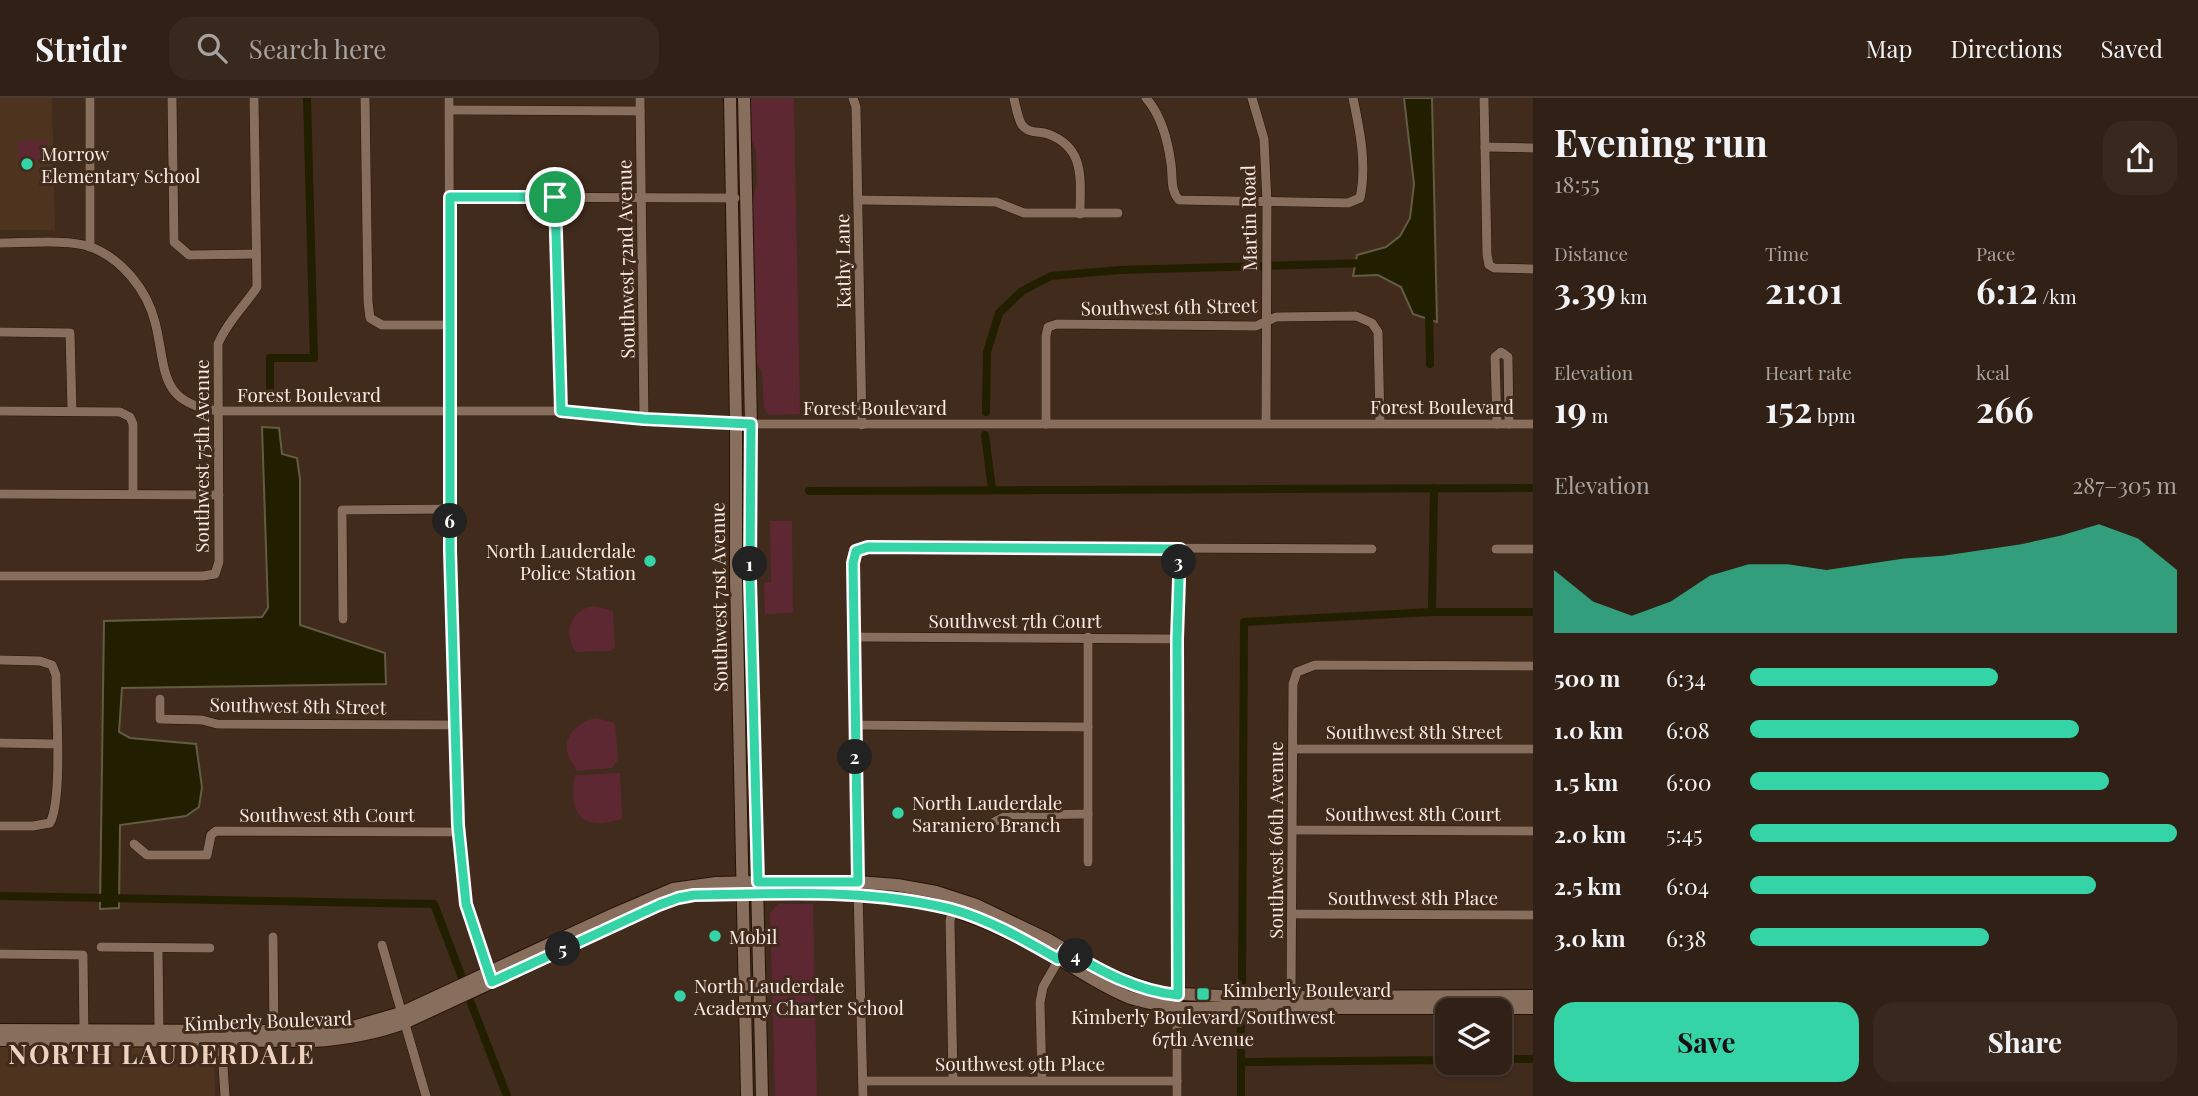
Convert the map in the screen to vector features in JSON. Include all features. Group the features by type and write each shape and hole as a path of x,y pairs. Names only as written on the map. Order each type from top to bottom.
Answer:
{"main road":[{"name":"Southwest 71st Avenue","path":"730,98 736,580 747,1096"},
{"name":"Southwest 71st Avenue","path":"744,98 751,424 750,579 762,1096"},
{"name":"Kimberly Boulevard","path":"0,1030 49,1030 84,1035 274,1036 349,1028 403,1018 490,978 612,915 673,889 858,888 897,885 1012,921 1062,954 1178,1002 1435,1002"},
{"name":"Kimberly Boulevard","path":"1511,998 1533,996"},
{"name":"Kimberly Boulevard","path":"1512,1006 1533,1008"},
{"path":"0,1038 49,1030"},
{"name":"Kimberly Boulevard","path":"0,1038 159,1030 221,1036"}],"street":[{"path":"0,243 90,247 90,98"},
{"path":"173,98 174,242 189,255 256,254"},
{"name":"Southwest 75th Avenue","path":"0,576 215,574 219,562 218,344 226,325 244,307 257,287 254,98"},
{"path":"365,98 370,318 382,324 450,325"},
{"path":"449,98 450,509 458,832 466,904 490,978"},
{"name":"Southwest 72nd Avenue","path":"640,98 644,419"},
{"name":"Kathy Lane","path":"853,98 856,107 859,200 862,425"},
{"path":"1146,98 1165,133 1171,162 1173,194 1179,200 1348,204 1360,198 1363,185 1361,136 1353,98"},
{"name":"Martin Road","path":"1252,98 1264,139 1268,202 1266,423"},
{"path":"1483,98 1489,265 1494,268 1533,269"},
{"path":"1014,99 1022,125 1030,131 1045,133 1063,141 1073,152 1080,170 1080,214"},
{"path":"450,110 640,111"},
{"path":"1485,147 1533,148"},
{"path":"450,197 745,197"},
{"path":"555,197 561,411"},
{"path":"859,200 996,202 1024,213 1118,213"},
{"name":"Forest Boulevard","path":"90,247 121,265 143,292 155,321 162,367 178,397 199,409 561,411 736,424 1533,424"},
{"name":"Southwest 6th Street","path":"1046,424 1048,327 1057,324 1256,326 1276,317 1343,316 1356,316 1372,323 1378,332 1380,423"},
{"path":"0,332 70,333 72,411"},
{"path":"1497,424 1495,357 1501,352 1508,357 1509,424"},
{"path":"0,411 120,412 130,417 133,424 133,494"},
{"path":"0,494 219,495"},
{"path":"343,619 342,510 450,509"},
{"path":"863,1096 854,726 853,563 856,551 868,547 1372,549"},
{"path":"1177,1096 1177,639 1180,549"},
{"path":"1496,549 1533,549"},
{"name":"Southwest 7th Court","path":"854,637 1177,639"},
{"path":"1088,637 1088,862"},
{"path":"0,660 40,661 52,665 56,675 57,744 56,811 50,823 33,827 0,826"},
{"name":"Southwest 66th Avenue","path":"1292,1003 1293,684 1297,672 1315,665 1533,666"},
{"name":"Southwest 8th Street","path":"160,699 160,719 202,720 217,724 455,725"},
{"path":"854,726 1088,727"},
{"path":"0,743 57,744"},
{"name":"Southwest 8th Street","path":"1294,749 1533,749"},
{"path":"994,822 1008,814 1088,814"},
{"name":"Southwest 8th Court","path":"1293,830 1533,831"},
{"name":"Southwest 8th Court","path":"134,844 147,855 207,855 211,835 216,831 458,832"},
{"path":"953,1080 950,921 954,904"},
{"name":"Southwest 8th Place","path":"1293,914 1533,915"},
{"path":"273,937 274,1036"},
{"path":"382,945 426,1096"},
{"path":"101,947 210,948"},
{"path":"158,947 159,1030"},
{"path":"0,954 83,954 84,1035"},
{"path":"1042,1080 1040,1002 1043,987 1062,954"},
{"path":"221,1036 225,1096"},
{"name":"Southwest 9th Place","path":"863,1082 1177,1081"}],"shaded area":[{"name":"Morrow Elementary School","path":"0,98 52,98 55,230 0,230"},
{"path":"749,98 794,98 800,414 769,415 764,408 762,373 755,360 752,202 757,183 756,151 750,136"},
{"path":"1404,98 1432,98 1437,322 1413,314 1401,287 1378,275 1353,276 1357,255 1386,247 1400,236 1410,218 1414,184"},
{"path":"46,140 47,161 19,161 18,141"},
{"path":"262,427 279,428 282,454 297,458 300,479 300,625 385,653 386,684 122,688 119,732 130,738 196,744 202,787 199,807 186,816 120,825 119,908 100,909 104,621 262,617 268,608"},
{"path":"770,521 792,521 793,613 765,614 764,583 771,582"},
{"path":"594,606 613,611 615,647 611,651 576,652 570,637 571,623 579,612"},
{"path":"596,718 615,723 618,760 612,768 577,771 568,755 567,742 573,730"},
{"path":"620,773 622,819 597,823 581,817 574,801 575,775"},
{"path":"778,904 813,904 817,1096 775,1096 770,913"},
{"path":"0,1046 214,1047 215,1096 0,1096"}],"waterway":[{"path":"270,398 270,358 314,358 307,98"},
{"path":"986,412 987,352 999,313 1022,291 1051,276 1119,270 1365,263"},
{"path":"1429,311 1430,364"},
{"path":"985,435 992,489"},
{"path":"1432,612 1434,488"},
{"path":"809,491 1533,488"},
{"path":"1242,988 1244,622 1432,612 1533,612"},
{"path":"0,896 434,904 461,975"},
{"path":"471,1003 507,1096"},
{"path":"1241,1016 1241,1096"},
{"path":"1512,1059 1533,1059"},
{"path":"1241,1062 1435,1060"}],"place":[{"name":"Morrow Elementary School","path":"27,164"},
{"name":"North Lauderdale Police Station","path":"650,561"},
{"name":"North Lauderdale Saraniero Branch","path":"898,813"},
{"name":"Mobil","path":"715,936"},
{"name":"Kimberly Boulevard/Southwest 67th Avenue","path":"1203,994"},
{"name":"North Lauderdale Academy Charter School","path":"680,996"}],"district":[{"name":"NORTH LAUDERDALE","path":"162,1053"}],"route":[{"path":"450,197 555,197 561,411 644,419 751,424 750,579 758,882 858,882 853,563 856,551 868,547 1180,549 1177,639 1178,995 1138,987 1107,974 1065,950 1058,959 1007,932 953,910 923,902 858,893 694,895 678,898 492,982 466,904 458,825 450,550 450,197"}]}
